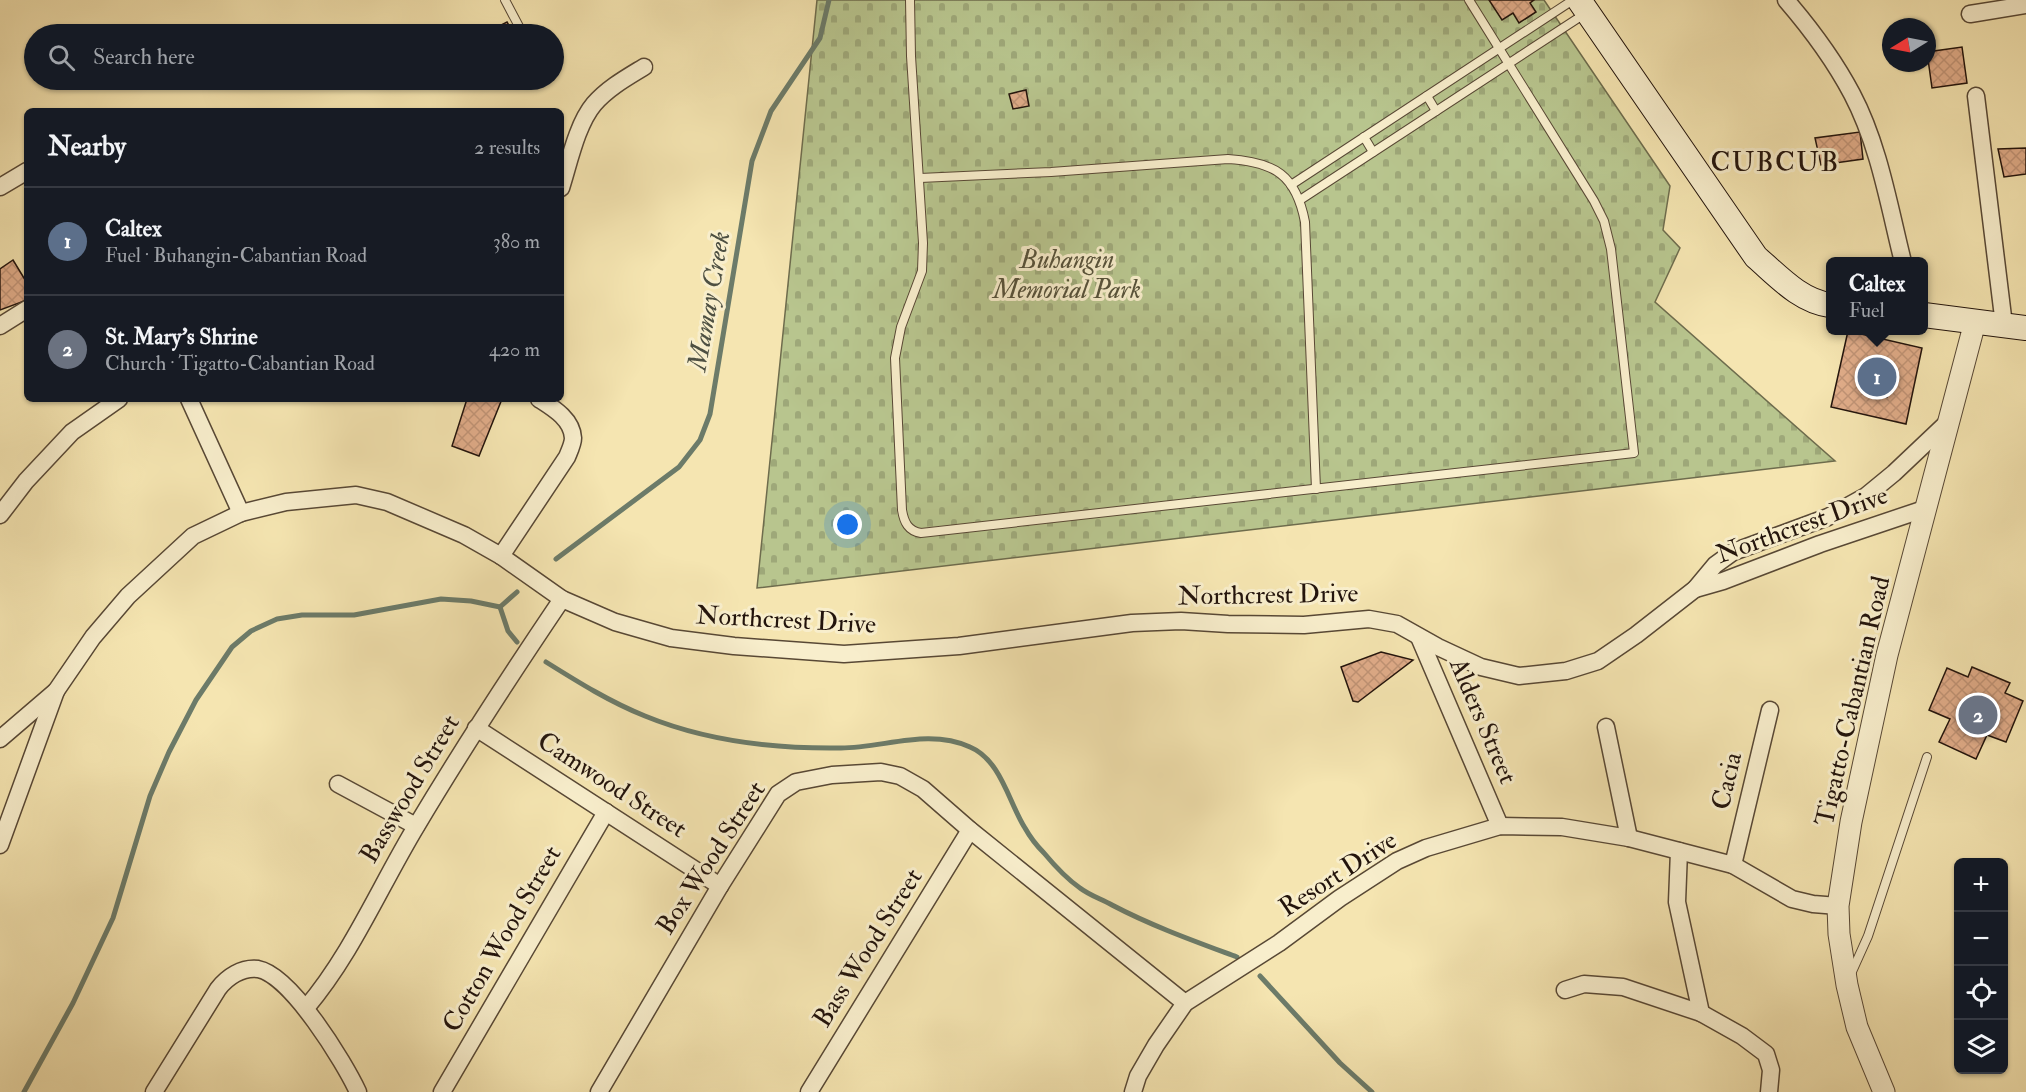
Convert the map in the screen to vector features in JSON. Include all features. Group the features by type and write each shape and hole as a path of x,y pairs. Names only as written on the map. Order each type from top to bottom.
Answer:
{"main road":[{"path":"1579,4 1756,256 1787,285 1804,296 1826,304"},
{"path":"1928,316 2015,327"}],"street":[{"path":"1786,0 1825,50 1853,95 1871,139 1902,257"},
{"path":"1970,14 2026,5"},
{"path":"564,179 582,125 592,106 606,92 644,67"},
{"path":"1976,96 2015,327"},
{"path":"0,187 24,173"},
{"path":"0,326 24,311"},
{"name":"Tigatto-Cabantian Road","path":"1884,1092 1857,1026 1847,985 1839,934 1838,906 1851,822 1887,655 1975,322"},
{"path":"0,515 26,481 72,432 115,402"},
{"path":"190,402 241,513"},
{"path":"501,556 567,458 573,439 569,424 559,412 544,402"},
{"name":"Northcrest Drive","path":"0,739 56,691 93,637 128,596 194,536 241,513 286,502 356,495 387,502 464,535 501,556 562,599 615,622 671,638 734,646 844,654 959,646 1132,623 1181,621 1304,625 1369,619 1397,624 1481,667 1519,676 1566,671 1598,661 1695,589 1715,565 1733,552 1828,517 1866,496 1950,420"},
{"name":"Northcrest Drive","path":"1695,589 1927,508"},
{"path":"1812,523 1820,544"},
{"name":"Basswood Street","path":"306,1008 334,971 416,826 476,728 562,599"},
{"name":"Alders Street","path":"1419,637 1500,826"},
{"path":"0,845 56,691"},
{"name":"Cacia","path":"1733,864 1770,710"},
{"path":"1606,727 1629,838"},
{"name":"Camwood Street","path":"476,728 720,886"},
{"name":"Box Wood Street","path":"599,1092 720,886 778,794 796,782 832,775 881,772 900,776 923,789 970,830 1185,1003"},
{"path":"338,784 416,826"},
{"name":"Cotton Wood Street","path":"442,1092 606,812"},
{"name":"Resort Drive","path":"1133,1092 1138,1076 1156,1045 1185,1003 1279,944 1340,898 1397,861 1426,848 1500,826 1562,827 1629,838 1733,864 1792,899 1838,906"},
{"name":"Bass Wood Street","path":"809,1092 970,830"},
{"path":"1679,851 1677,902 1701,1013"},
{"path":"154,1092 226,979 247,970 258,969 280,982 306,1008 353,1089"},
{"path":"1565,990 1584,984 1623,987 1701,1013 1742,1036 1766,1054 1771,1070 1769,1092"}],"lane":[{"path":"505,0 518,24"},
{"path":"910,0 911,56 920,178 922,271 901,327 896,358 902,510 908,527 914,532 921,533 1634,453 1609,235 1594,201 1469,0"},
{"path":"1291,185 1499,49 1579,4"},
{"path":"1300,201 1509,64 1579,4"},
{"path":"1426,96 1436,111"},
{"path":"1364,137 1373,152"},
{"path":"920,178 1051,172 1228,159 1248,160 1266,165 1280,173 1291,185 1300,201 1306,244 1316,489"},
{"path":"1847,985 1868,936 1927,757"}],"green space":[{"name":"Buhangin Memorial Park","path":"817,0 1544,0 1670,186 1663,230 1680,248 1655,302 1835,461 757,588"}],"building":[{"path":"1489,0 1534,0 1530,3 1536,12 1519,23 1513,13 1502,20"},
{"path":"1962,47 1967,83 1932,88 1930,72 1936,72 1936,51"},
{"path":"1026,90 1029,106 1013,109 1009,94"},
{"path":"1860,132 1863,159 1821,165 1815,138"},
{"path":"2026,148 2026,174 2004,177 1998,149"},
{"path":"13,260 24,278 24,301 0,310 0,269"},
{"path":"1847,335 1865,335 1922,348 1906,424 1831,407"},
{"path":"1872,362 1889,363 1887,397 1869,396"},
{"path":"466,402 501,402 479,456 452,446"},
{"path":"1381,652 1413,660 1358,702 1353,701 1341,667"},
{"path":"1972,667 2010,683 2005,693 2023,701 2006,742 1987,735 1976,759 1939,742 1950,719 1929,710 1947,668 1968,677"}],"waterway":[{"name":"Mamay Creek","path":"556,559 679,467 700,440 710,414 752,161 771,111 820,38 829,0"},
{"name":"Mamay Creek","path":"500,607 517,592"},
{"path":"24,1092 73,1003 113,918 150,796 169,752 196,700 232,647 251,631 277,619 302,615 354,615 441,599 471,601 500,607"},
{"path":"500,607 508,631 517,642"},
{"path":"546,662 594,691 632,710 668,725 716,737 766,745 816,748 857,747 922,739 938,739 970,747 981,753 997,772 1019,818 1034,841 1056,867 1075,884 1091,895 1142,920 1237,957"},
{"path":"1260,976 1340,1063 1372,1092"}],"place":[{"name":"Caltex","path":"1877,377"},
{"name":"St. Mary's Shrine","path":"1978,715"}],"district":[{"name":"CUBCUB","path":"1775,162"}]}
